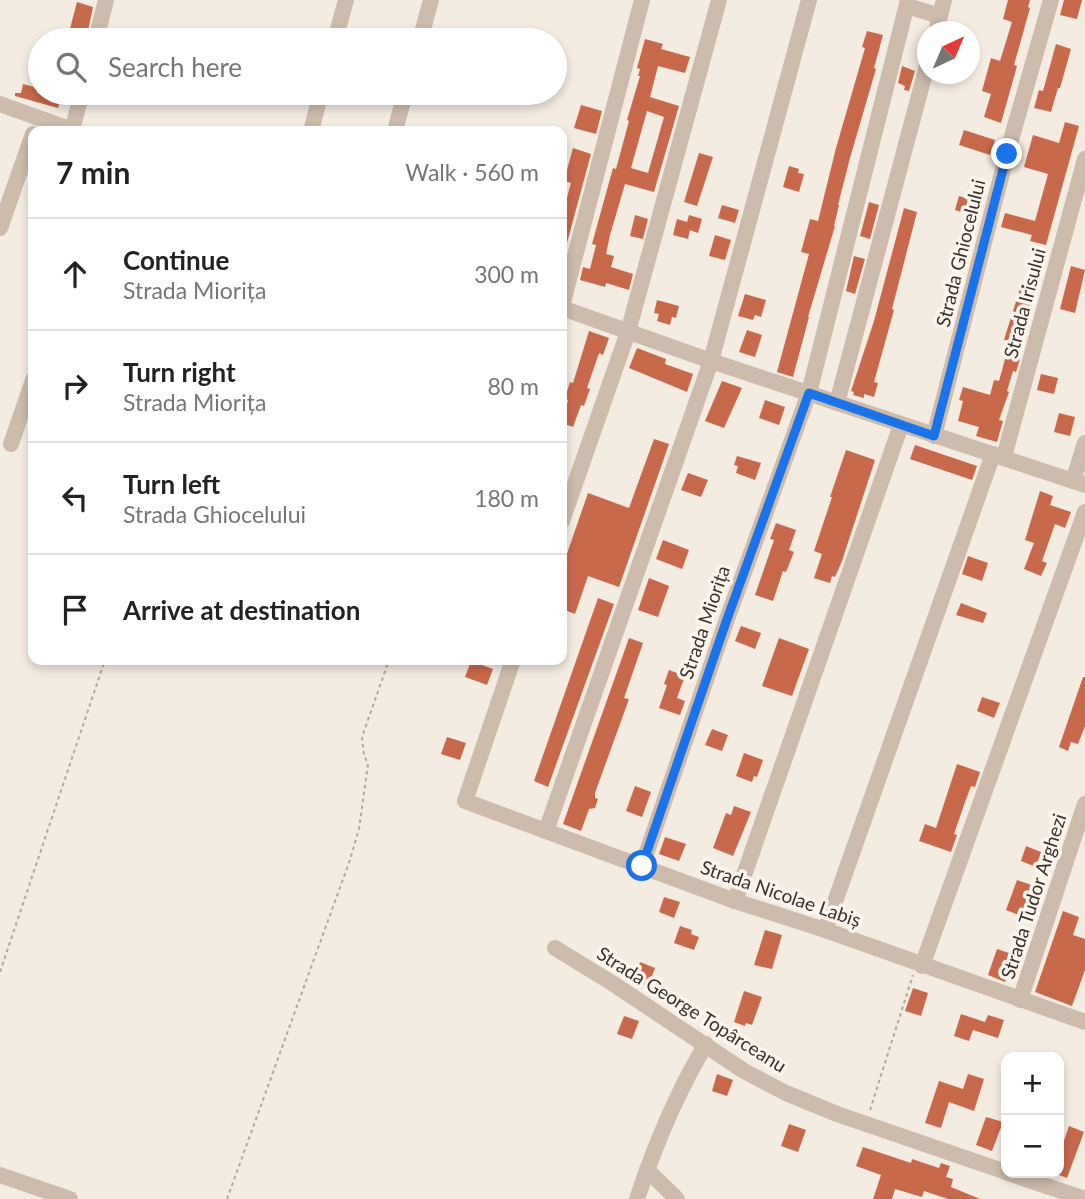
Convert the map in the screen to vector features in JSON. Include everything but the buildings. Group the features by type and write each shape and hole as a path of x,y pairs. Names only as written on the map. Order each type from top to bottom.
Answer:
{"street":[{"path":"99,28 106,0"},
{"path":"338,28 346,0"},
{"path":"423,28 431,0"},
{"path":"567,288 642,0"},
{"path":"567,507 628,332 719,0"},
{"path":"546,831 711,361 809,0"},
{"name":"Strada Ghiocelului","path":"934,436 1007,154 1051,0"},
{"path":"907,3 940,16"},
{"name":"Strada Miorița","path":"642,866 809,393 907,3"},
{"path":"837,403 922,84"},
{"path":"0,104 33,126"},
{"path":"75,126 79,105"},
{"path":"312,126 318,105"},
{"path":"396,126 402,105"},
{"path":"0,228 28,150"},
{"name":"Strada Irisului","path":"825,930 998,455 1085,159"},
{"path":"567,309 711,361 1079,483 1085,443"},
{"path":"11,444 28,395"},
{"path":"735,901 901,425"},
{"path":"919,965 1085,512"},
{"name":"Strada Nicolae Labiș","path":"511,665 465,801 735,901 825,930 1020,1000 1084,1017"},
{"name":"Strada Tudor Arghezi","path":"1020,1000 1085,804"},
{"name":"Strada George Topârceanu","path":"555,948 744,1071 786,1093 866,1124 1001,1170"},
{"path":"637,1199 685,1080 706,1044"},
{"path":"647,1170 677,1199"},
{"path":"0,1175 70,1199"},
{"name":"Strada George Topârceanu","path":"1024,1178 1084,1199"}],"path":[{"path":"0,972 103,665"},
{"path":"227,1199 350,860 359,829 368,764 362,737 387,665"},
{"path":"866,1124 919,965"}],"route":[{"path":"642,866 809,393 934,436 1007,154"}]}
